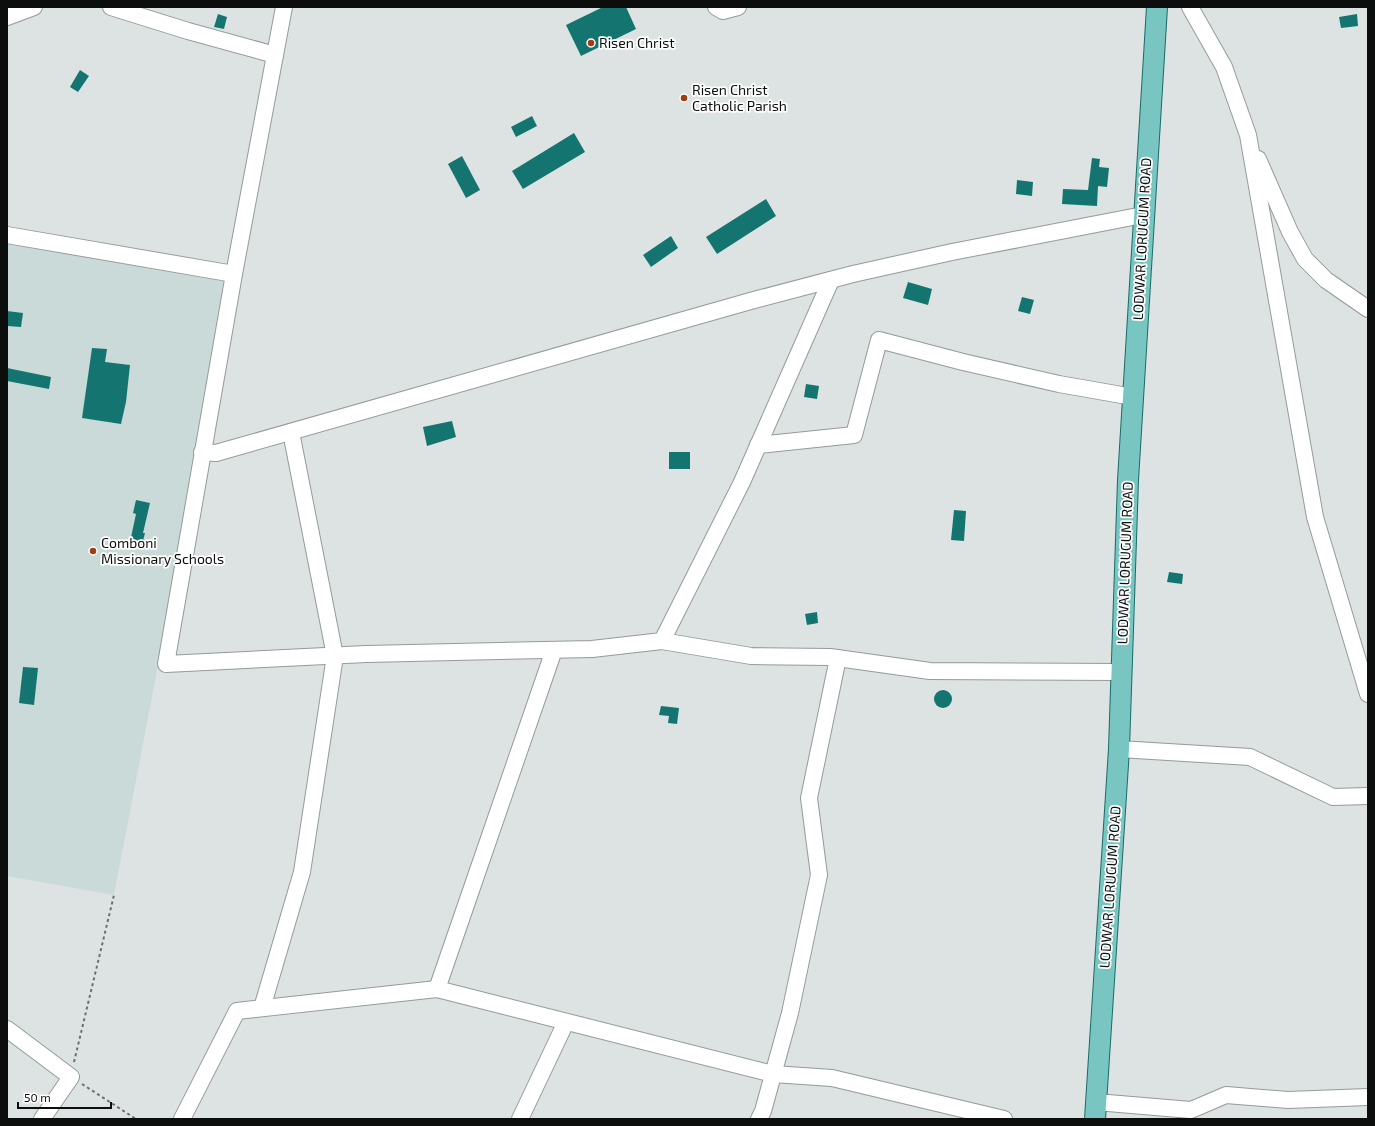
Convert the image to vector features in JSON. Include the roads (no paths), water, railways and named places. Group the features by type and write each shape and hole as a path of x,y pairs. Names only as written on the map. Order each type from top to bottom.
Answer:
{"main road":[{"name":"LODWAR LORUGUM ROAD","path":"1096,1111 1118,749 1128,480 1143,215 1157,7"}],"street":[{"path":"7,17 34,7"},
{"path":"111,7 188,32 275,55"},
{"path":"284,7 202,452 166,664 335,656 592,649 662,641 751,656 838,658 930,672 1121,672"},
{"path":"716,7 723,11 738,7"},
{"path":"1190,7 1224,67 1248,135 1290,232 1305,259 1326,280 1368,309"},
{"path":"1248,135 1315,517 1368,694"},
{"path":"202,452 216,453 754,300 831,280 952,252 1143,215"},
{"path":"7,235 234,274"},
{"path":"662,641 742,482 831,280"},
{"path":"758,445 854,435 879,340 963,362 1051,382 1133,397"},
{"path":"262,1008 302,872 335,656 291,432"},
{"path":"437,989 554,650"},
{"path":"759,1119 763,1111 790,1013 819,875 809,798 838,658"},
{"path":"1118,749 1250,757 1332,796 1368,796"},
{"path":"182,1119 237,1011 437,989 773,1074 832,1078 1004,1119"},
{"path":"520,1119 566,1022"},
{"path":"7,1029 71,1077 42,1119"},
{"path":"1096,1111 1191,1110 1226,1095 1288,1100 1368,1097"}],"place":[{"name":"Risen Christ","path":"591,43"},
{"name":"Risen Christ Catholic Parish","path":"684,98"},
{"name":"Comboni Missionary Schools","path":"93,551"}]}
